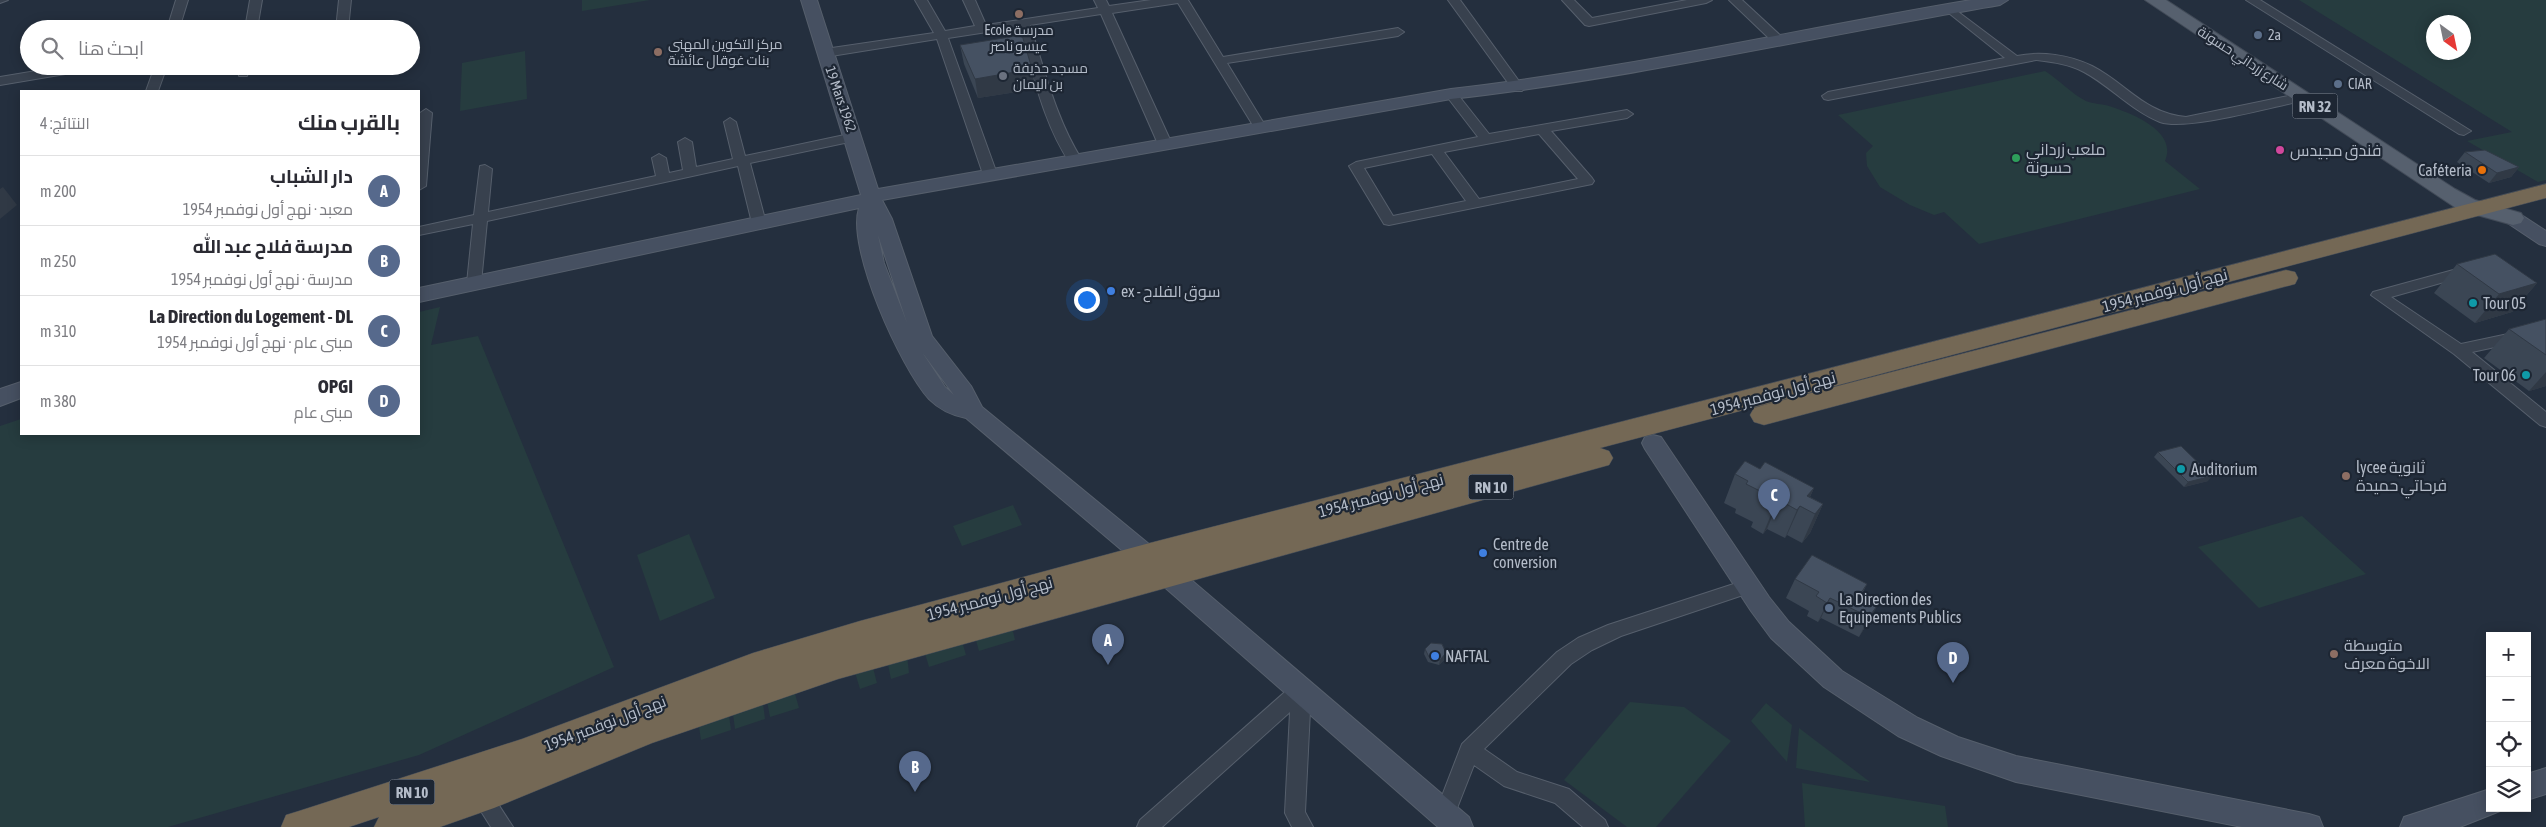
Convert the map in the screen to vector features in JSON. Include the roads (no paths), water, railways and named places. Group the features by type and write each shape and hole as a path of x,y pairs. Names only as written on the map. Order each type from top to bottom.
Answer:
{"highway":[{"name":"نهج أول نوفمبر 1954","path":"300,827 523,754 813,647 1146,556 1302,527 1847,384 2494,210 2546,191"},
{"name":"نهج أول نوفمبر 1954","path":"1475,481 1653,443 1847,384 2494,210 2546,210"},
{"name":"نهج أول نوفمبر 1954","path":"392,827 482,797 644,731 838,665 1168,575 1302,527"}],"main road":[{"name":"شارع زرداني حسونة","path":"2154,0 2448,194 2494,210"},
{"name":"شارع زرداني حسونة","path":"2177,0 2323,94 2494,210"},
{"path":"2302,97 2323,94"},
{"path":"441,827 482,797 512,769 523,754"}],"street":[{"path":"176,20 182,0"},
{"path":"253,20 256,0"},
{"path":"343,20 345,0"},
{"name":"19 Mars 1962","path":"809,0 872,198"},
{"path":"921,0 942,37 990,174"},
{"path":"969,0 982,30"},
{"path":"825,53 1024,24 1103,5 1176,0"},
{"path":"1182,0 1260,127"},
{"path":"1454,0 1518,88"},
{"path":"1568,0 1589,22 1706,0"},
{"path":"1735,0 1778,40"},
{"path":"420,295 990,174 1451,94 1518,88 1643,67 1778,40 2000,0"},
{"path":"2252,0 2464,131"},
{"path":"1103,5 1165,144"},
{"path":"1949,8 2013,59"},
{"path":"1024,24 1054,118 1064,142 1075,160"},
{"path":"1219,61 1398,32"},
{"path":"1828,96 2036,56 2052,58 2088,69 2152,113 2165,119 2186,121 2302,97"},
{"path":"0,81 26,75"},
{"path":"152,90 157,75"},
{"path":"1451,94 1486,139"},
{"path":"420,176 426,113"},
{"path":"1542,129 1588,181 1389,221 1356,166 1486,139 1542,129 1627,114"},
{"path":"730,122 759,223"},
{"path":"420,231 854,137"},
{"path":"685,142 690,172"},
{"path":"1435,149 1475,203"},
{"path":"660,158 662,178"},
{"path":"474,284 485,169"},
{"path":"872,198 866,219 869,240 904,343 930,385 951,406 972,412 1146,556 1452,821 1469,750 1564,658 1585,644 1615,630 1749,586"},
{"name":"شارع زرداني حسونة","path":"2494,210 2546,240"},
{"path":"2458,274 2378,295 2459,350 2546,421"},
{"path":"2459,350 2546,331"},
{"path":"0,398 20,390"},
{"path":"1653,443 1760,604 1780,630 1833,679 1908,727 1951,748 2016,769 2310,827"},
{"path":"1147,827 1301,690"},
{"path":"1301,690 1295,814 1303,827"},
{"path":"1469,750 1511,779 1562,796 1598,827"},
{"path":"2531,786 2546,781"},
{"path":"482,797 503,827"},
{"path":"2414,827 2457,821 2486,804"}],"place":[{"name":"Ecole مدرسة عيسو ناصر","path":"1019,14"},
{"name":"2a","path":"2258,35"},
{"name":"مركز التكوين المهني بنات غوقال عائشة","path":"658,52"},
{"name":"مسجد حذيفة بن اليمان","path":"1003,76"},
{"name":"CIAR","path":"2338,84"},
{"name":"فندق مجيدس","path":"2280,150"},
{"name":"ملعب زرداني حسونة","path":"2016,158"},
{"name":"Caféteria","path":"2482,170"},
{"name":"ex - سوق الفلاح","path":"1111,291"},
{"name":"Tour 05","path":"2473,303"},
{"name":"Tour 06","path":"2526,375"},
{"name":"Auditorium","path":"2181,469"},
{"name":"lycee ثانوية فرحاتي حميدة","path":"2346,476"},
{"name":"La Direction du Logement - DL","path":"1774,520"},
{"name":"Centre de conversion","path":"1483,553"},
{"name":"La Direction des Equipements Publics","path":"1829,608"},
{"name":"متوسطة الاخوة معرف","path":"2334,654"},
{"name":"NAFTAL","path":"1435,656"},
{"name":"دار الشباب","path":"1108,665"},
{"name":"OPGI","path":"1953,683"},
{"name":"مدرسة فلاح عبد الله","path":"915,792"}]}
